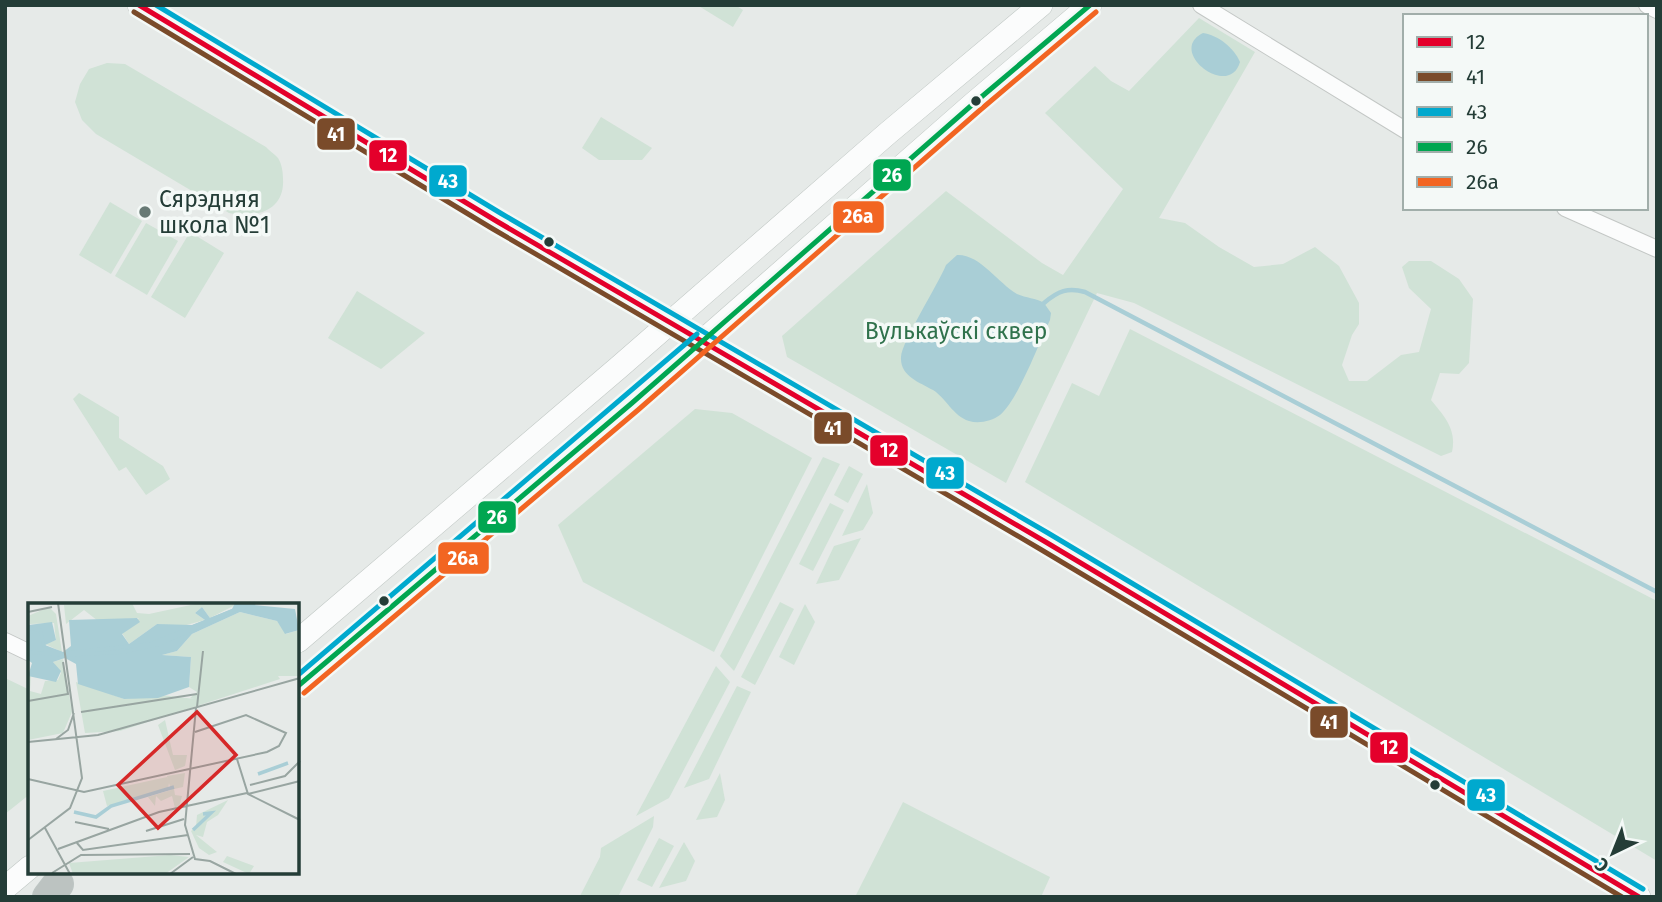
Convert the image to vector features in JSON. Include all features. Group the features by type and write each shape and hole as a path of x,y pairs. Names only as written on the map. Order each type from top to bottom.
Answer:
{"main road":[{"path":"139,5 498,222 1054,547 1639,897"},
{"path":"299,640 671,322 888,132 1041,5"},
{"path":"299,685 704,341 973,104 1090,5"},
{"path":"5,888 28,869"}],"street":[{"path":"1201,5 1403,129"},
{"path":"1647,5 1657,10"},
{"path":"1569,210 1657,249"},
{"path":"5,641 28,652"}],"green space":[{"path":"697,5 735,5 743,10 733,27"},
{"name":"Вулькаўскі сквер","path":"1199,18 1255,52 1159,218 1185,223 1254,267 1283,264 1315,247 1339,266 1359,303 1359,324 1352,335 1342,365 1349,381 1367,381 1401,355 1419,352 1431,309 1409,288 1402,267 1409,261 1431,261 1459,279 1473,299 1469,363 1459,374 1440,373 1431,400 1445,417 1451,430 1452,452 1441,456 1134,303 1097,293 1006,483 787,357 782,336 946,191 1042,263 1063,275 1123,189 1045,113 1095,66 1111,81 1129,91"},
{"path":"107,63 125,64 266,147 278,158 282,171 279,199 274,205 258,213 229,213 96,134 82,120 75,102 80,84 89,69"},
{"path":"601,117 652,148 642,160 599,160 582,148"},
{"path":"110,202 142,221 111,274 79,255"},
{"path":"146,223 178,241 147,295 115,276"},
{"path":"190,232 224,253 185,318 151,297"},
{"path":"357,291 425,333 381,369 328,338"},
{"path":"1130,329 1657,601 1657,861 1025,482 1072,383 1099,396"},
{"path":"79,393 119,417 119,438 163,466 170,479 146,495 126,467 119,471 73,399"},
{"path":"695,409 732,413 812,458 714,652 583,582 558,525"},
{"path":"823,457 840,464 734,671 720,656"},
{"path":"849,466 863,474 848,503 834,495"},
{"path":"867,484 873,513 863,530 842,536"},
{"path":"830,503 844,510 813,571 799,564"},
{"path":"861,538 839,580 816,584 834,546"},
{"path":"780,602 794,609 755,685 741,677"},
{"path":"805,604 815,622 794,665 779,657"},
{"path":"716,666 730,682 669,798 636,816"},
{"path":"5,678 28,689 28,796 5,814"},
{"path":"737,686 751,692 709,779 684,788"},
{"path":"720,773 725,800 717,817 696,820"},
{"path":"903,802 1050,877 1041,897 855,897"},
{"path":"654,816 653,827 618,897 580,896 600,857 601,848"},
{"path":"659,838 674,846 652,887 637,880"},
{"path":"684,842 695,861 686,881 659,888"}],"water":[{"path":"1203,33 1220,39 1234,52 1240,62 1234,72 1224,76 1214,74 1196,60 1192,50 1194,41"},
{"path":"957,255 973,259 1017,294 1044,303 1051,313 1014,397 1000,415 985,421 963,419 938,393 907,374 902,364 903,349 914,326 946,265"}],"waterway":[{"path":"1044,303 1063,291 1085,292 1657,592"}],"transit line":[{"name":"12","path":"139,5 498,222 1044,541 1639,897"},
{"name":"43","path":"156,5 502,214 1048,533 1643,889"},
{"name":"26","path":"299,685 632,403 1090,5"},
{"name":"41","path":"134,12 493,229 1040,549 1622,897"},
{"name":"26а","path":"304,693 638,410 1096,12"},
{"name":"43","path":"299,674 697,334"}],"place":[{"name":"Сярэдняя школа №1","path":"145,212"}]}
